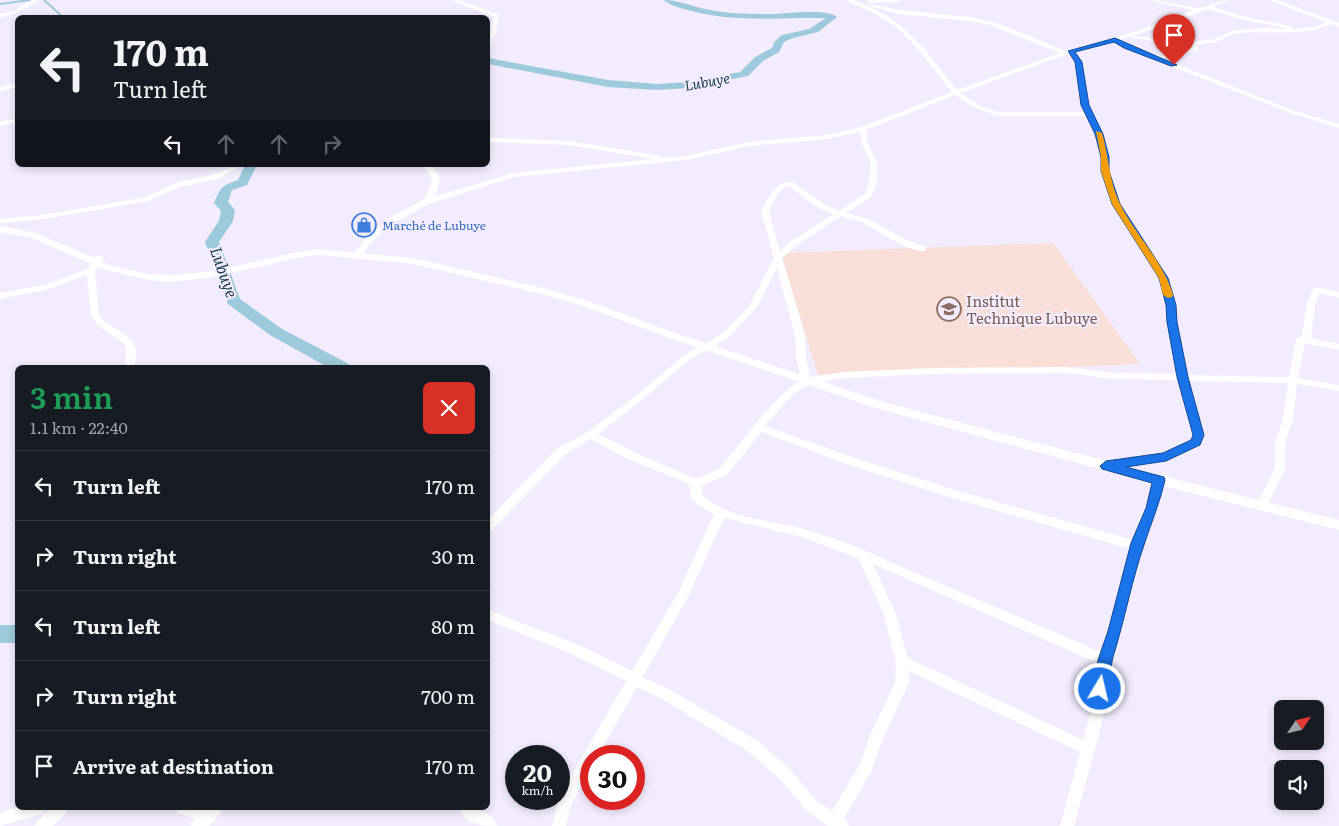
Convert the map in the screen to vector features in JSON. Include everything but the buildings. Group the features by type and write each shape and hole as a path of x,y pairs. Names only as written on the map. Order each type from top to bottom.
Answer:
{"street":[{"path":"454,0 497,16 490,39"},
{"path":"862,3 898,0"},
{"path":"1151,0 1200,10"},
{"path":"358,254 372,236 411,209 465,189 512,175 703,156 748,144 819,138 863,130 956,93 1068,52 1115,40 1226,0"},
{"path":"1272,0 1339,25"},
{"path":"0,16 18,12 24,6 36,1"},
{"path":"850,1 899,12 970,19 992,24 1068,52 1079,62 1085,105 1099,134 1105,157 1105,171 1116,204 1163,278 1171,305 1172,322 1182,377 1198,435 1196,442 1166,457 1106,466"},
{"path":"850,1 894,22 911,39 956,93 978,107 996,114 1088,114"},
{"path":"1208,7 1241,17 1305,30"},
{"path":"1126,36 1181,45 1216,40 1231,33 1264,30 1305,30 1330,22"},
{"path":"1115,40 1127,47 1290,111 1339,126"},
{"path":"1153,57 1171,56 1191,51 1196,48 1194,44"},
{"path":"0,89 15,86"},
{"path":"0,124 15,121"},
{"path":"490,525 548,463 572,444 590,435 697,350 708,347 728,332 753,307 778,258 800,240 868,196 873,181 874,163 865,144 863,130"},
{"path":"490,140 569,143 618,149 669,159"},
{"path":"424,204 436,186 436,179 428,167"},
{"path":"0,223 148,199 178,185 214,177 232,169"},
{"path":"806,381 801,357 800,336 766,212 768,204 782,186 790,184 821,206 841,214 865,220 904,242 923,249"},
{"path":"0,223 34,230 69,243 95,264"},
{"path":"0,229 28,233 43,238 95,264 151,278 177,280 320,252 358,254 414,261 546,292 587,304 806,381 934,420 1159,480 1339,525"},
{"path":"0,296 47,286 95,264"},
{"path":"95,264 95,316 101,323 128,342 131,348 130,365"},
{"path":"1306,339 1312,305 1317,290 1339,294"},
{"path":"1262,506 1280,469 1280,443 1288,419 1300,341 1306,339 1339,347"},
{"path":"695,484 724,472 758,427 788,394 806,381 843,375 943,371 1066,370 1114,376 1293,380 1339,388"},
{"path":"758,427 848,460 952,494 1137,546"},
{"path":"590,435 626,454 684,477 695,484 698,490 697,497 703,504 721,511 799,532 862,553 1105,660"},
{"path":"1067,826 1096,719 1105,660 1115,631 1137,546 1152,508 1159,480"},
{"path":"559,826 564,802 683,596 721,511"},
{"path":"490,616 574,649 636,679 667,695 751,745 783,772 812,806 838,824 866,767 877,735 902,683 902,662 889,612 862,553"},
{"path":"902,662 1088,749"},
{"path":"0,820 32,810"},
{"path":"42,826 59,810"},
{"path":"469,810 490,826"},
{"path":"198,826 213,811"}],"shaded area":[{"name":"Institut Technique Lubuye","path":"1053,243 1140,364 819,378 781,253"}],"waterway":[{"path":"0,4 30,0"},
{"path":"44,0 61,15"},
{"name":"Lubuye","path":"490,61 608,84 657,87 688,85 744,74 759,59 776,50 778,44 785,37 812,31 832,17 826,15 765,17 726,15 706,12 668,0"},
{"name":"Lubuye","path":"250,167 243,182 227,188 221,203 228,210 226,221 212,242 233,301 276,332 337,365"},
{"name":"Lubuye","path":"0,634 15,634"}],"slow traffic":[{"path":"1098,133 1105,157 1105,171 1116,204 1163,278 1168,295"}],"place":[{"name":"Marché de Lubuye","path":"364,225"},
{"name":"Institut Technique Lubuye","path":"949,309"}],"route":[{"path":"1100,689 1105,660 1115,631 1138,543 1152,508 1159,480 1106,466 1166,457 1196,442 1198,435 1182,377 1167,289 1163,278 1116,204 1105,171 1105,157 1099,134 1085,105 1079,62 1071,51 1115,40 1127,47 1174,65"}]}
